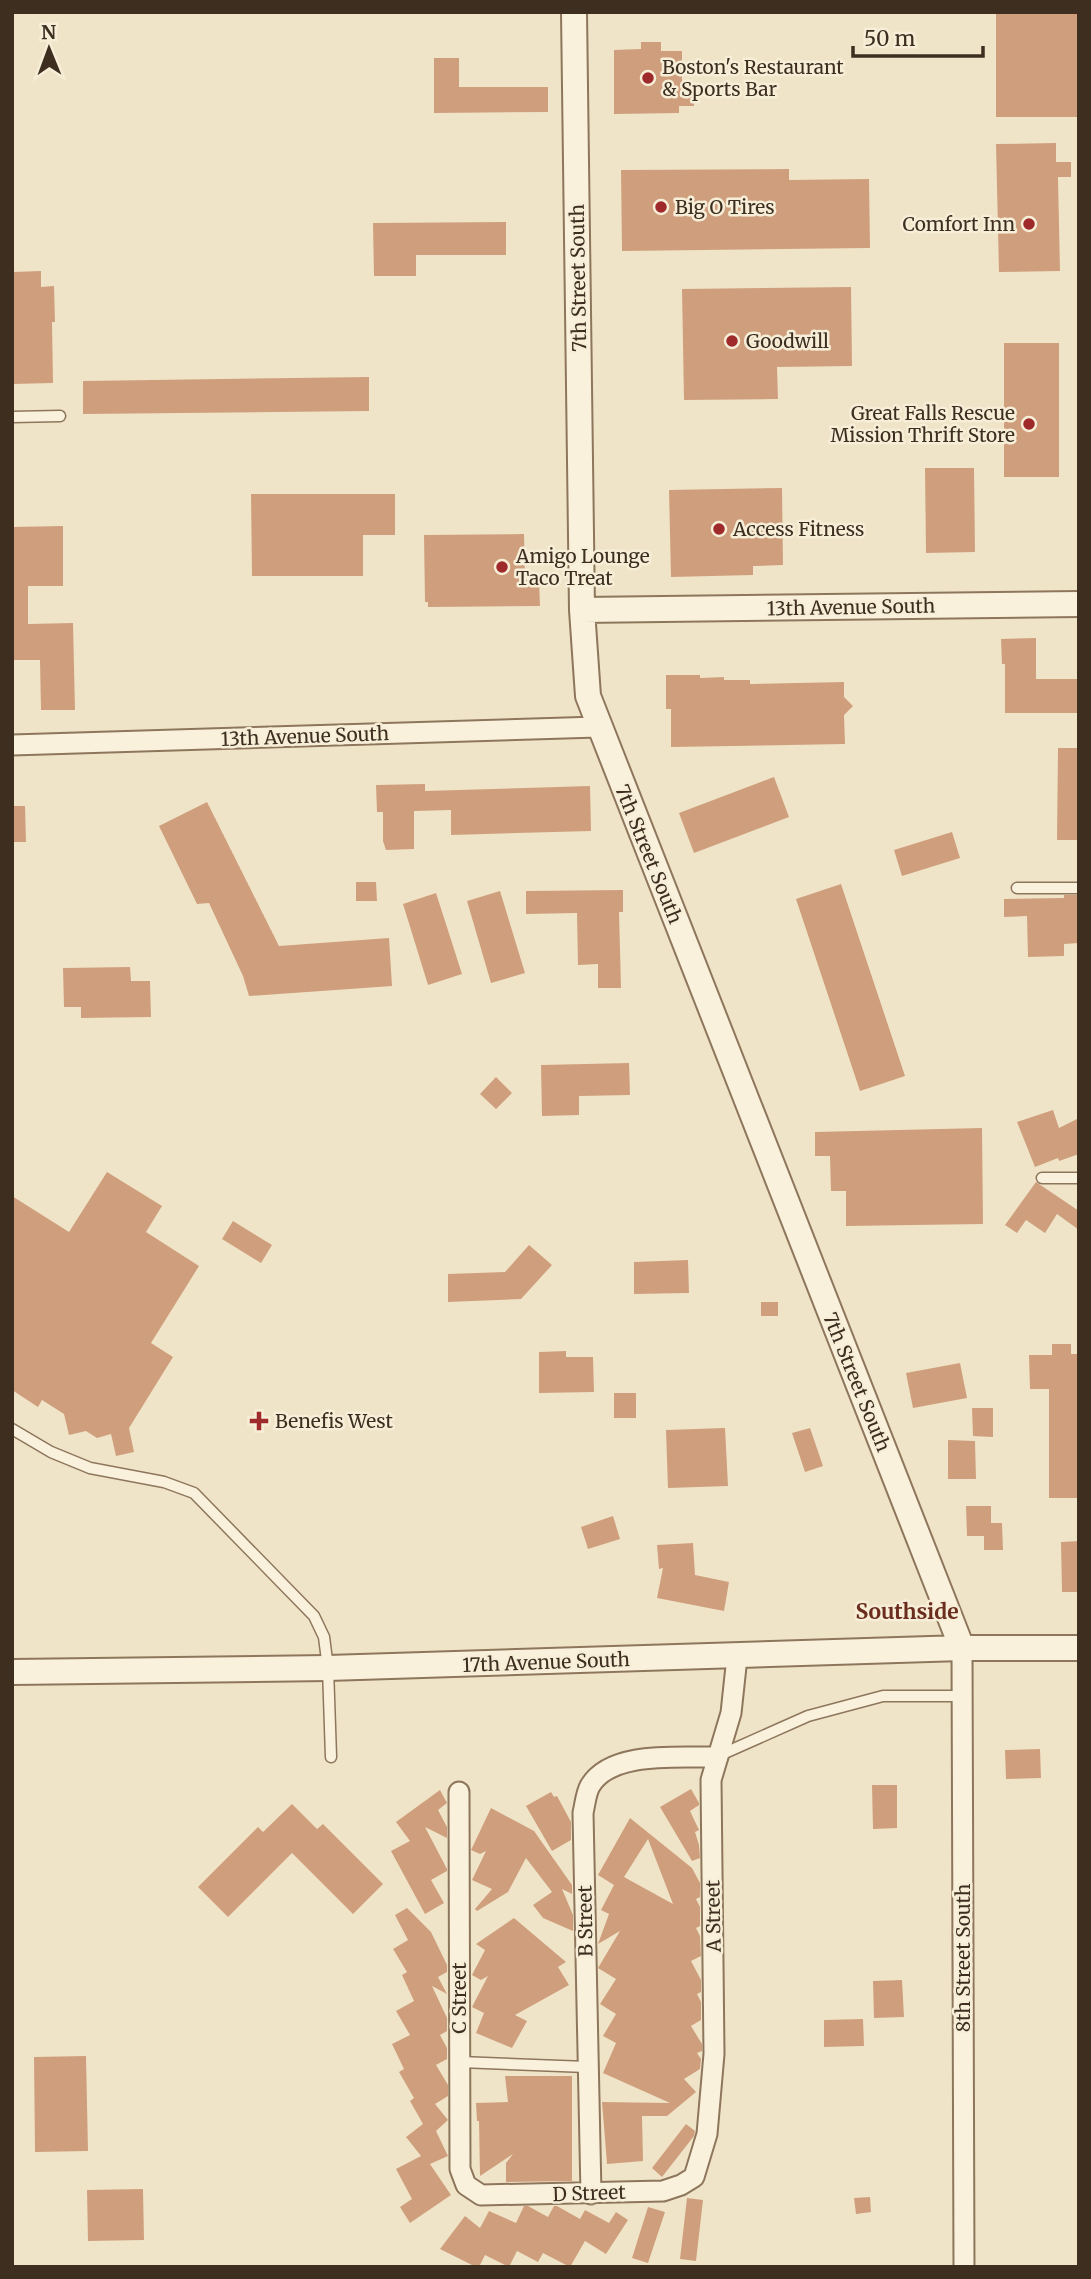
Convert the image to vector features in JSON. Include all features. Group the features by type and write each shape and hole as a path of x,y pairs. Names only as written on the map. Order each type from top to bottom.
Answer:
{"street":[{"name":"7th Street South","path":"574,12 582,610 588,696 962,1648"},
{"name":"13th Avenue South","path":"582,610 1079,604"},
{"name":"13th Avenue South","path":"12,744 598,727"},
{"name":"17th Avenue South","path":"12,1672 328,1668 962,1648 1079,1648"},
{"name":"8th Street South","path":"962,1648 964,2267"},
{"name":"A Street","path":"694,2177 707,2134 714,2054 711,1780 731,1713 737,1657"},
{"name":"B Street","path":"591,2194 583,1813 589,1788 602,1771 628,1760 718,1757"},
{"name":"C Street","path":"458,1792 460,2169 466,2185 481,2195"},
{"name":"D Street","path":"481,2195 663,2191 694,2177"}],"lane":[{"path":"12,417 61,416"},
{"path":"1017,888 1079,888"},
{"path":"1042,1178 1079,1178"},
{"path":"12,1429 51,1452 90,1468 164,1482 194,1493 314,1615 324,1637 328,1668 331,1756"},
{"path":"718,1757 808,1716 883,1696 962,1696"},
{"path":"460,2062 587,2067"}],"building":[{"path":"996,12 1079,12 1079,117 996,117"},
{"path":"641,42 661,42 661,51 682,51 682,86 694,87 694,106 679,106 679,113 614,114 614,50 641,49"},
{"path":"434,58 459,58 459,87 548,87 548,112 434,113"},
{"name":"Comfort Inn","path":"1056,143 1056,162 1071,162 1071,177 1058,177 1060,271 999,272 996,144"},
{"path":"789,169 789,180 869,179 870,248 622,251 621,170"},
{"path":"506,222 506,255 416,255 416,276 374,276 373,223"},
{"path":"41,271 41,287 54,286 53,383 12,384 12,272"},
{"path":"851,287 852,366 777,367 778,399 684,400 682,289"},
{"path":"1004,343 1059,343 1059,477 1004,477"},
{"path":"369,377 369,411 83,414 83,381"},
{"path":"925,468 974,468 975,552 926,553"},
{"path":"782,488 783,565 753,566 753,575 671,577 669,490"},
{"path":"251,494 395,494 395,535 363,535 363,576 252,576"},
{"path":"63,526 63,586 28,586 28,624 73,623 75,710 41,710 40,660 12,660 12,527"},
{"path":"524,534 525,580 539,580 540,606 428,607 428,602 425,602 424,535"},
{"path":"1036,638 1036,679 1079,679 1079,713 1005,713 1005,664 1002,664 1001,639"},
{"path":"666,675 724,677 724,680 750,680 750,684 844,682 844,697 853,706 844,715 845,744 671,747 671,709 666,709"},
{"path":"1058,748 1079,748 1079,840 1057,840"},
{"path":"774,777 789,817 694,853 679,813"},
{"path":"425,784 425,791 590,786 591,831 451,835 451,810 414,811 414,849 386,850 383,841 383,812 377,812 376,785"},
{"path":"207,802 279,946 389,938 392,986 249,996 243,976 209,903 197,904 159,826"},
{"path":"12,806 25,806 26,842 12,842"},
{"path":"952,832 960,858 902,876 894,850"},
{"path":"356,882 376,882 377,901 356,901"},
{"path":"841,884 905,1076 860,1091 796,899"},
{"path":"623,890 623,912 619,912 621,988 598,988 598,964 578,965 577,913 526,914 526,891"},
{"path":"500,891 525,973 491,983 467,901"},
{"path":"436,893 462,974 428,985 403,904"},
{"path":"1064,895 1079,895 1079,943 1064,944 1064,956 1028,957 1027,916 1004,917 1004,899 1064,898"},
{"path":"130,967 131,981 150,981 151,1017 81,1018 81,1007 64,1007 63,968"},
{"path":"629,1063 630,1095 579,1096 579,1115 542,1116 541,1065"},
{"path":"496,1077 512,1093 496,1109 480,1094"},
{"path":"1053,1110 1059,1128 1079,1118 1079,1154 1059,1161 1058,1158 1035,1167 1017,1122"},
{"path":"982,1128 983,1224 846,1226 846,1191 831,1191 830,1156 815,1156 815,1132"},
{"path":"107,1172 162,1206 146,1232 199,1266 151,1343 173,1357 129,1428 134,1452 116,1456 111,1434 97,1438 86,1431 69,1435 64,1414 42,1400 38,1407 12,1390 12,1196 69,1232"},
{"path":"1036,1182 1079,1211 1079,1230 1057,1214 1045,1233 1026,1220 1017,1233 1005,1225"},
{"path":"233,1221 272,1245 261,1263 222,1239"},
{"path":"529,1245 552,1265 521,1299 448,1302 448,1274 505,1272"},
{"path":"688,1260 689,1293 634,1294 634,1262"},
{"path":"761,1302 778,1302 778,1316 761,1316"},
{"path":"1052,1344 1071,1344 1071,1354 1079,1354 1079,1498 1049,1498 1049,1389 1030,1389 1029,1355 1052,1355"},
{"path":"566,1351 566,1357 593,1357 594,1392 539,1393 539,1352"},
{"path":"960,1363 967,1398 913,1408 906,1373"},
{"path":"614,1393 636,1393 636,1418 614,1418"},
{"path":"972,1408 993,1408 993,1437 973,1436"},
{"path":"725,1428 728,1486 668,1488 666,1430"},
{"path":"810,1428 823,1466 805,1472 792,1433"},
{"path":"948,1440 975,1441 976,1479 948,1479"},
{"path":"966,1506 991,1506 991,1523 1002,1523 1003,1550 984,1550 984,1536 967,1536"},
{"path":"613,1516 620,1539 588,1549 581,1527"},
{"path":"1079,1541 1079,1592 1062,1592 1061,1542"},
{"path":"693,1543 695,1575 729,1582 724,1611 657,1598 663,1568 659,1569 657,1545"},
{"path":"1040,1749 1041,1778 1006,1779 1005,1750"},
{"path":"872,1785 897,1785 897,1828 873,1829"},
{"path":"691,1789 699,1803 690,1811 699,1830 695,1832 700,1858 692,1861 660,1807"},
{"path":"440,1790 447,1803 438,1810 447,1827 447,1838 425,1827 447,1869 431,1880 444,1903 425,1914 391,1851 410,1841 396,1822"},
{"path":"551,1792 554,1797 557,1796 571,1822 571,1840 552,1851 526,1806"},
{"path":"292,1804 317,1829 323,1824 383,1884 353,1914 292,1853 228,1917 198,1887 258,1827 263,1832"},
{"path":"491,1808 534,1831 572,1885 572,1894 562,1889 573,1915 573,1931 543,1918 533,1905 552,1892 526,1858 508,1892 477,1911 475,1909 492,1889 472,1880 486,1851 480,1854 471,1850"},
{"path":"630,1818 692,1868 700,1883 700,1897 696,1899 700,1907 700,1926 696,1928 700,1936 701,1956 691,1961 701,1980 701,1992 697,1994 701,2002 701,2020 691,2026 702,2044 702,2051 697,2053 701,2059 700,2069 684,2079 696,2092 667,2116 642,2116 643,2161 607,2164 602,2102 670,2103 603,2073 616,2043 603,2036 616,2014 600,2004 616,1979 598,1968 620,1931 598,1944 609,1914 601,1910 614,1885 598,1875","holes":["648,1839 673,1904 624,1877"]},
{"path":"407,1908 431,1932 447,1965 447,1972 438,1977 447,1994 432,1986 447,2018 447,2031 440,2035 447,2048 447,2059 436,2065 448,2085 448,2096 435,2104 448,2120 436,2131 448,2156 430,2164 451,2195 410,2223 400,2207 412,2199 396,2169 421,2156 406,2137 423,2124 410,2101 414,2098 399,2072 404,2069 392,2044 410,2035 396,2011 414,2001 402,1975 407,1972 393,1949 408,1940 395,1915"},
{"path":"514,1918 566,1962 558,1967 569,1985 515,2015 527,2021 512,2048 476,2033 484,2013 472,2007 488,1976 481,1980 472,1975 485,1950 476,1944"},
{"path":"902,1980 904,2017 874,2018 873,1981"},
{"path":"863,2019 864,2046 824,2047 824,2020"},
{"path":"86,2056 88,2151 35,2152 34,2057"},
{"path":"505,2076 572,2076 572,2181 506,2182 506,2163 513,2154 480,2176 476,2103 508,2102"},
{"path":"686,2124 695,2131 694,2136 662,2177 652,2168"},
{"path":"143,2189 144,2240 88,2241 87,2190"},
{"path":"870,2197 871,2212 856,2214 854,2198"},
{"path":"687,2198 703,2200 696,2261 680,2259"},
{"path":"524,2206 548,2217 554,2206 557,2206 580,2219 585,2210 609,2223 616,2212 628,2220 606,2254 585,2241 570,2267 543,2253 538,2262 517,2251 509,2267 485,2255 479,2267 476,2267 440,2249 465,2216 480,2228 489,2211 516,2223"},
{"path":"648,2207 665,2212 648,2263 632,2258"}],"place":[{"name":"Boston's Restaurant & Sports Bar","path":"648,78"},
{"name":"Big O Tires","path":"661,207"},
{"name":"Comfort Inn","path":"1029,224"},
{"name":"Goodwill","path":"732,341"},
{"name":"Great Falls Rescue Mission Thrift Store","path":"1029,424"},
{"name":"Access Fitness","path":"719,529"},
{"name":"Amigo Lounge Taco Treat","path":"502,567"},
{"name":"Benefis West","path":"259,1421"}],"district":[{"name":"Southside","path":"907,1612"}]}
